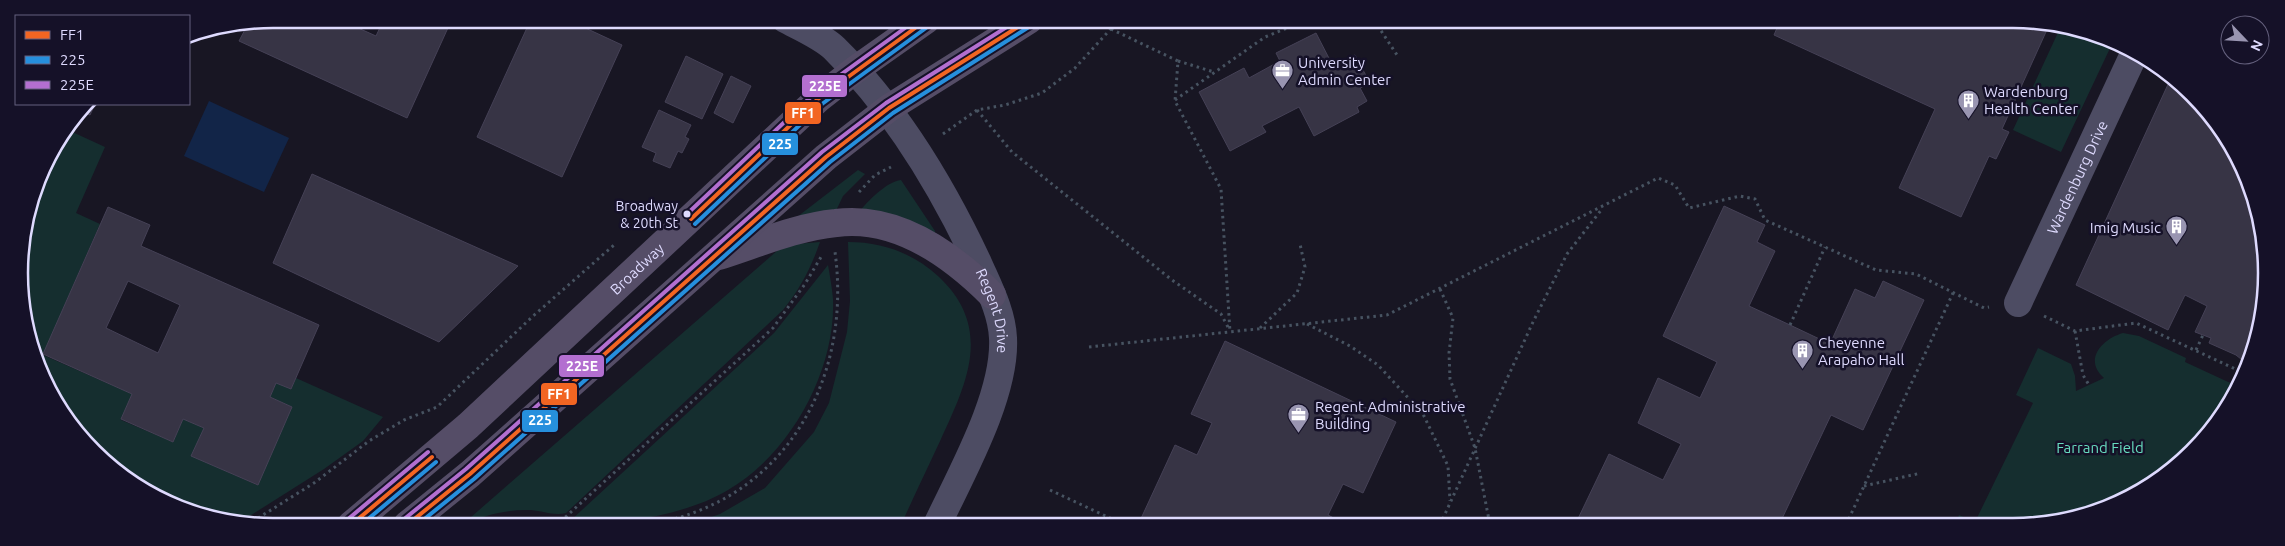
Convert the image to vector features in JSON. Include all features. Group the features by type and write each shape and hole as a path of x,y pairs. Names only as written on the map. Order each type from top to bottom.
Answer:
{"main road":[{"name":"Broadway","path":"358,519 468,426 810,106 855,70 916,27"},
{"path":"414,519 470,474 826,156 889,108 1018,27"},
{"path":"710,258 804,229 836,222 862,222 885,226 930,245 970,274 992,295"}],"street":[{"name":"Regent Drive","path":"798,27 833,48 889,108 918,152 959,225 992,295 1003,337 999,377 980,432 940,519"},
{"name":"Wardenburg Drive","path":"2018,303 2132,58"}],"path":[{"path":"1174,100 1265,37 1290,27"},
{"path":"1379,27 1397,55"},
{"path":"1215,72 1178,61 1111,29 1075,68 1042,93 1005,105 976,110 1012,152 1172,280 1221,314 1230,332"},
{"path":"1178,61 1174,100 1221,188 1230,332"},
{"path":"1089,347 1387,315 1658,178 1675,185 1689,208 1740,196 1755,199 1766,220 1876,270 1916,274 1984,308 2018,303 2075,331 2136,323 2238,370"},
{"path":"1443,519 1567,254 1604,206"},
{"path":"258,518 314,483 369,441 404,420 437,407 532,317 621,238"},
{"path":"668,519 698,512 730,497 757,477 787,446 810,412 826,376 835,338 840,285 834,244"},
{"path":"1260,329 1297,293 1304,267 1300,244"},
{"path":"1790,325 1825,247"},
{"path":"563,519 773,328 828,250"},
{"path":"1440,289 1453,318 1449,353 1450,379 1475,448 1489,519"},
{"path":"1850,519 1953,293"},
{"path":"1306,324 1350,346 1378,365 1423,414 1448,466 1450,502"},
{"path":"2075,331 2083,375 2089,385"},
{"path":"2196,350 2203,335"},
{"path":"1864,486 1921,472"},
{"path":"1050,490 1112,519"}],"green space":[{"path":"2058,32 2110,48 2061,152 2013,130"},
{"path":"72,132 105,147 76,213 100,224 43,355 132,394 121,420 173,442 183,419 204,428 192,456 257,485 292,407 270,397 276,383 291,389 296,378 383,417 363,441 324,469 248,517 225,514 179,500 150,486 111,458 78,422 60,396 46,367 32,321 28,289 28,257 36,209 53,164"},
{"path":"858,170 865,174 843,196 834,215 784,227"},
{"path":"901,180 935,233 858,213 883,188"},
{"path":"820,242 804,278 783,310 566,513 557,514 531,510 513,511 469,519 778,250 796,244"},
{"path":"848,242 873,244 896,250 908,255 928,268 955,295 965,315 970,335 970,355 960,396 904,519 705,519 720,514 765,488 814,432 829,403 847,332 850,301"},
{"path":"828,265 833,299 832,326 827,354 805,408 789,433 771,455 728,490 693,506 642,519 572,519 774,333"},
{"name":"Farrand Field","path":"2123,333 2139,336 2186,358 2185,362 2231,383 2207,422 2186,447 2135,486 2106,500 2060,514 2012,519 1976,519 2033,403 2016,395 2038,348 2071,364 2075,376 2076,391 2104,378 2095,364 2095,357 2102,345"},
{"name":"Farrand Field","path":"1959,515 1968,519 1957,519"}],"water":[{"path":"209,101 289,138 264,192 184,156"}],"building":[{"path":"356,27 376,36 380,27 448,27 407,118 239,41 245,29 257,28"},
{"path":"527,27 583,27 622,45 562,177 477,137"},
{"name":"Wardenburg Health Center","path":"1777,27 2012,27 2047,30 2002,129 2009,132 1996,159 1989,156 1961,217 1899,188 1935,109 1774,35"},
{"name":"University Admin Center","path":"1316,33 1333,66 1355,55 1370,83 1360,88 1367,101 1357,107 1359,112 1314,136 1299,107 1262,126 1266,132 1230,151 1199,92 1244,68 1249,78 1280,61 1276,53"},
{"path":"686,56 723,74 702,119 665,102"},
{"path":"731,76 751,86 733,123 714,113"},
{"name":"Imig Music","path":"2168,84 2197,111 2225,150 2239,179 2249,209 2253,225 2258,273 2253,321 2242,360 2236,355 2209,343 2211,338 2195,332 2207,306 2185,295 2168,330 2076,285"},
{"path":"95,105 90,115 86,114"},
{"path":"659,110 691,125 685,137 689,139 682,153 678,151 670,168 653,161 656,153 642,147"},
{"path":"312,174 518,266 439,342 273,263"},
{"name":"Cheyenne Arapaho Hall","path":"1724,206 1765,225 1757,242 1775,251 1749,306 1830,344 1855,289 1875,298 1883,281 1924,300 1863,430 1831,415 1782,519 1578,519 1609,454 1663,480 1681,444 1638,423 1658,378 1700,398 1717,362 1663,336"},
{"path":"108,207 150,225 141,246 319,325 291,389 276,383 270,397 292,407 258,485 191,456 204,428 183,419 173,442 121,419 132,394 43,354","holes":["128,281 180,305 158,353 106,328"]},
{"name":"Regent Administrative Building","path":"1225,341 1396,422 1363,493 1343,484 1328,515 1336,519 1141,519 1175,445 1197,455 1212,423 1191,414"}],"transit line":[{"name":"225E","path":"687,214 814,94 906,27"},
{"name":"FF1","path":"691,219 818,99 916,27"},
{"name":"225","path":"695,224 822,104 927,27"},
{"name":"225E","path":"404,519 466,469 822,152 886,103 1007,27"},
{"name":"FF1","path":"414,519 470,474 826,157 889,108 1018,27"},
{"name":"225","path":"424,519 474,479 830,162 893,113 1029,27"},
{"name":"225E","path":"348,519 428,452"},
{"name":"FF1","path":"358,519 432,457"},
{"name":"225","path":"368,519 436,462"}],"place":[{"name":"University Admin Center","path":"1282,90"},
{"name":"Wardenburg Health Center","path":"1968,119"},
{"name":"Broadway & 20th St","path":"687,214"},
{"name":"Imig Music","path":"2177,246"},
{"name":"Cheyenne Arapaho Hall","path":"1802,370"},
{"name":"Regent Administrative Building","path":"1299,434"}]}
